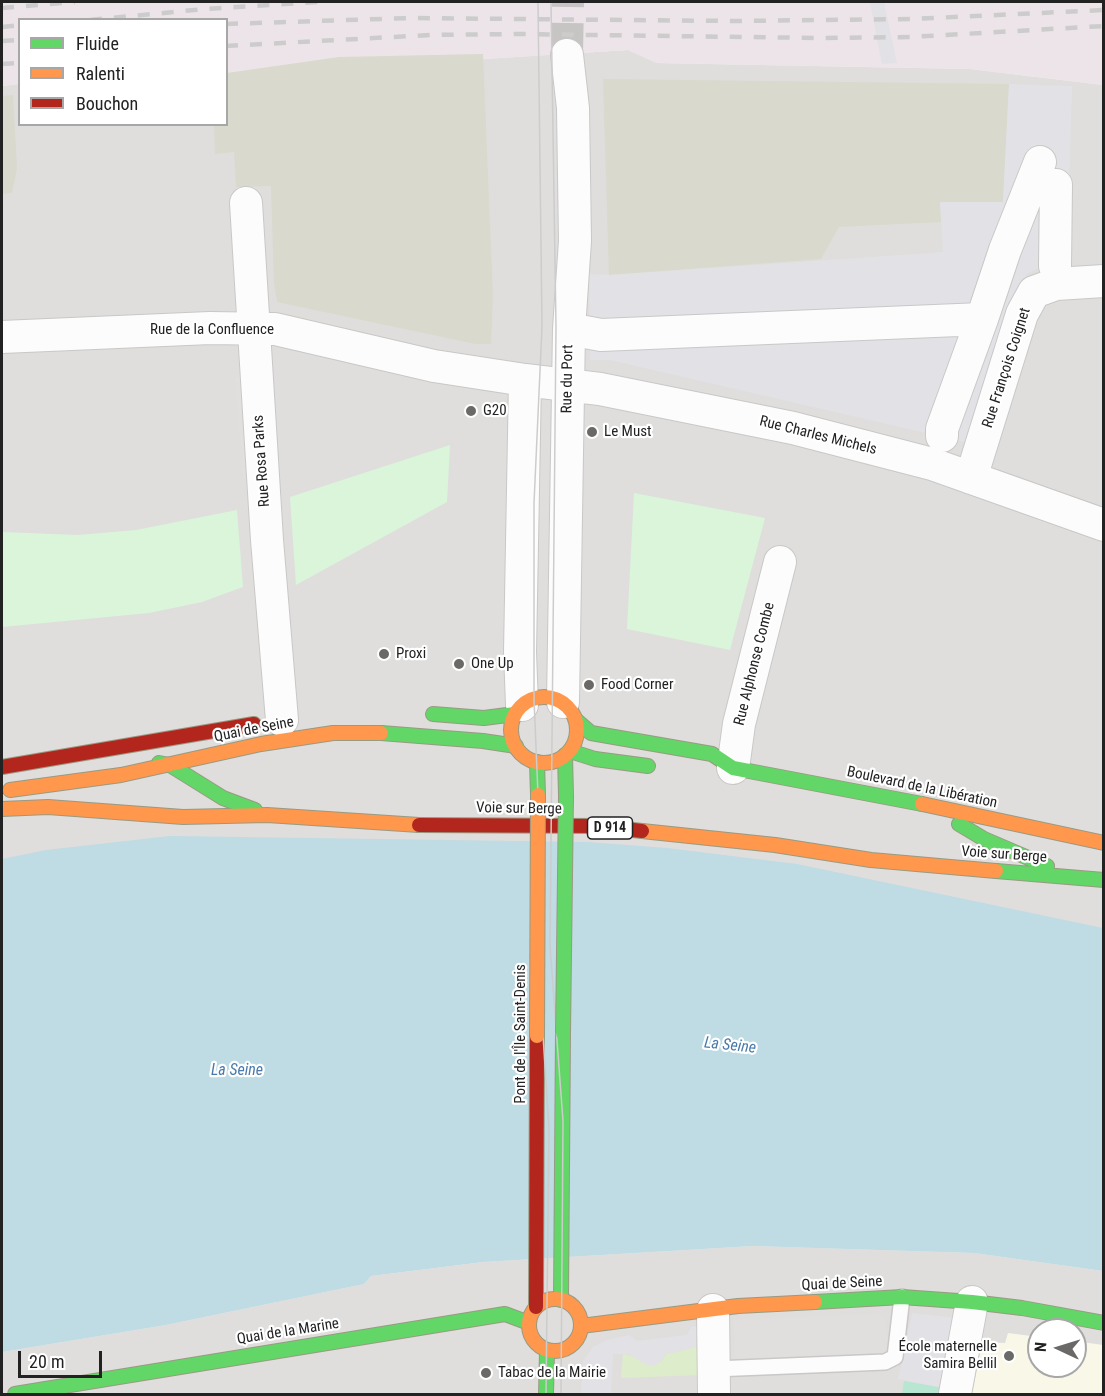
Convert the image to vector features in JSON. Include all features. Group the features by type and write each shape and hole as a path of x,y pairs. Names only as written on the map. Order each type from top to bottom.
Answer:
{"main road":[{"path":"552,698 570,711 577,732 575,742 567,753 552,762 537,762 522,754 512,736 512,725 519,710 531,699 552,698"},
{"path":"420,713 484,718 519,710"},
{"name":"Boulevard de la Libération","path":"570,711 591,732 598,735 712,754 725,769 930,806 1104,843"},
{"name":"Quai de Seine","path":"2,767 287,719"},
{"name":"Quai de Seine","path":"2,795 121,775 261,744 333,733 388,733 516,746"},
{"path":"567,753 594,759 664,768"},
{"path":"561,1300 567,753"},
{"path":"81,755 142,759 170,765 223,798 267,815"},
{"name":"Pont de l'Île Saint-Denis","path":"536,1307 537,762"},
{"name":"D 914","path":"930,806 984,839 1071,876 1104,880"},
{"name":"Voie sur Berge","path":"2,809 48,807 183,817 267,815 418,825 598,826 711,837 871,860 1071,876"},
{"name":"D 914","path":"951,868 1003,847 1076,838"},
{"name":"Quai de Seine","path":"581,1326 738,1306 902,1297 1022,1308 1104,1323"},
{"path":"546,1395 557,1354 576,1342 581,1326 576,1309 561,1300 547,1300 536,1307 531,1314 529,1330 535,1343 557,1354"},
{"name":"Quai de la Marine","path":"15,1395 113,1387 138,1373 505,1314 529,1323"}],"street":[{"name":"Rue du Port","path":"567,55 573,108 575,241 568,384 570,711"},
{"path":"942,436 942,429 1005,250 1048,174 1055,256 1005,250"},
{"name":"Rue Rosa Parks","path":"246,203 270,592 287,719"},
{"name":"Rue François Coignet","path":"971,478 1022,314 1034,292 1056,284 1104,281"},
{"path":"569,329 601,347 982,319"},
{"name":"Rue de la Confluence","path":"2,337 210,328 275,329 434,366 525,380"},
{"path":"519,710 525,380"},
{"name":"Rue Charles Michels","path":"525,380 600,388 794,428 932,464 1104,525"},
{"name":"Rue Alphonse Combe","path":"725,769 739,724 780,562"},
{"path":"955,1395 972,1302"},
{"path":"713,1310 714,1382"}],"lane":[{"path":"714,1382 885,1362 895,1357 902,1297"}],"shaded area":[{"path":"2,2 1103,2 1103,85 970,69 657,63 628,50 228,75 228,18 18,18 18,84 2,86"},
{"path":"870,2 884,2 897,63 882,64"},
{"path":"628,50 657,63 970,69 1103,85 1103,1087 2,1112 2,86 18,84 18,126 228,126 228,75"},
{"path":"483,54 493,296 491,344 475,344 277,302 274,283 271,186 236,187 234,152 215,154 214,126 228,126 228,73 339,57"},
{"path":"603,79 1009,84 1003,202 940,202 941,222 839,227 821,259 609,275"},
{"path":"1009,84 1072,86 1069,186 1042,267 1028,273 1019,287 969,443 610,360 590,360 589,274 609,275 943,252 940,202 1003,202"},
{"path":"13,95 17,168 12,193 2,194 2,96"},
{"path":"244,374 252,478 243,479 235,375"},
{"path":"753,1246 974,1253 1103,1271 1103,1394 2,1394 2,1352 166,1325 364,1284 371,1276 483,1262"},
{"path":"912,1313 986,1321 982,1342 976,1341 944,1388 898,1379"},
{"path":"883,1314 890,1347 876,1357 735,1364 734,1319"},
{"path":"697,1326 704,1344 702,1351 696,1347 666,1354 661,1362 653,1366 629,1354 613,1354 611,1394 581,1394 583,1361 593,1347 607,1340 629,1335 637,1341 687,1335 691,1327"},
{"name":"École maternelle Samira Bellil","path":"1008,1333 1027,1335 1027,1378 1087,1378 1087,1343 1103,1345 1103,1394 972,1394 982,1342 1005,1343"}],"green space":[{"path":"450,445 447,502 296,585 290,497"},
{"path":"634,493 765,518 730,650 627,629"},
{"path":"237,510 243,587 202,602 149,613 2,627 2,532 78,535 136,530"},
{"path":"696,1347 702,1351 701,1375 621,1378 623,1354 661,1362 666,1354"},
{"path":"904,1381 944,1388 943,1394 902,1394"}],"water":[{"name":"La Seine","path":"170,836 587,842 667,848 797,864 1103,928 1103,1271 974,1253 753,1246 483,1262 371,1276 364,1284 166,1325 2,1352 2,859 46,850"}],"tunnel":[{"path":"567,55 568,2"}],"tram line":[{"path":"538,2 542,327 534,503 534,699 538,795 537,941 549,1129 546,1394"},
{"path":"551,2 556,327 550,946 563,1121 561,1394"}],"railway":[{"path":"2,8 75,2"},
{"path":"111,18 318,2"},
{"path":"228,24 410,18 733,21 911,19 1104,10"},
{"path":"2,27 18,25"},
{"path":"228,46 430,35 910,37 1104,26"},
{"path":"2,41 18,40"},
{"path":"2,64 18,63"}],"traffic: fast":[{"path":"433,714 484,718 515,714"},
{"path":"576,720 591,733 712,754 733,768 922,804"},
{"path":"381,733 483,741 516,746"},
{"path":"570,751 595,759 648,766"},
{"path":"565,755 566,796"},
{"path":"537,762 538,795"},
{"path":"159,763 170,765 223,798 255,810"},
{"path":"563,1033 566,796"},
{"path":"959,824 984,839 1047,866"},
{"path":"996,871 1104,880"},
{"path":"561,1300 563,1033"},
{"path":"815,1302 902,1297 972,1302 1022,1308 1104,1323"},
{"path":"15,1394 505,1314 529,1323"},
{"path":"546,1394 547,1351"}],"traffic: slow":[{"path":"544,697 557,700 567,707 574,717 577,730 574,743 567,753 557,760 544,763 531,760 521,753 514,743 511,730 514,717 521,707 531,700 544,697"},
{"path":"10,790 121,775 261,744 333,733 381,733"},
{"path":"537,1036 538,795"},
{"path":"922,804 1104,843"},
{"path":"2,809 48,807 183,817 267,815 419,825"},
{"path":"642,831 775,845 871,860 996,871"},
{"path":"550,1299 560,1299 570,1303 577,1310 581,1325 577,1340 570,1347 560,1351 550,1351 540,1347 533,1340 529,1330 529,1320 533,1310 540,1303 550,1299"},
{"path":"581,1326 738,1306 815,1302"}],"traffic: jam":[{"path":"2,767 254,724"},
{"path":"419,825 598,826 642,831"},
{"path":"536,1307 537,1036"}],"place":[{"name":"G20","path":"471,411"},
{"name":"Le Must","path":"592,432"},
{"name":"Proxi","path":"384,654"},
{"name":"One Up","path":"459,664"},
{"name":"Food Corner","path":"589,685"},
{"name":"École maternelle Samira Bellil","path":"1009,1356"},
{"name":"Tabac de la Mairie","path":"486,1373"}]}
